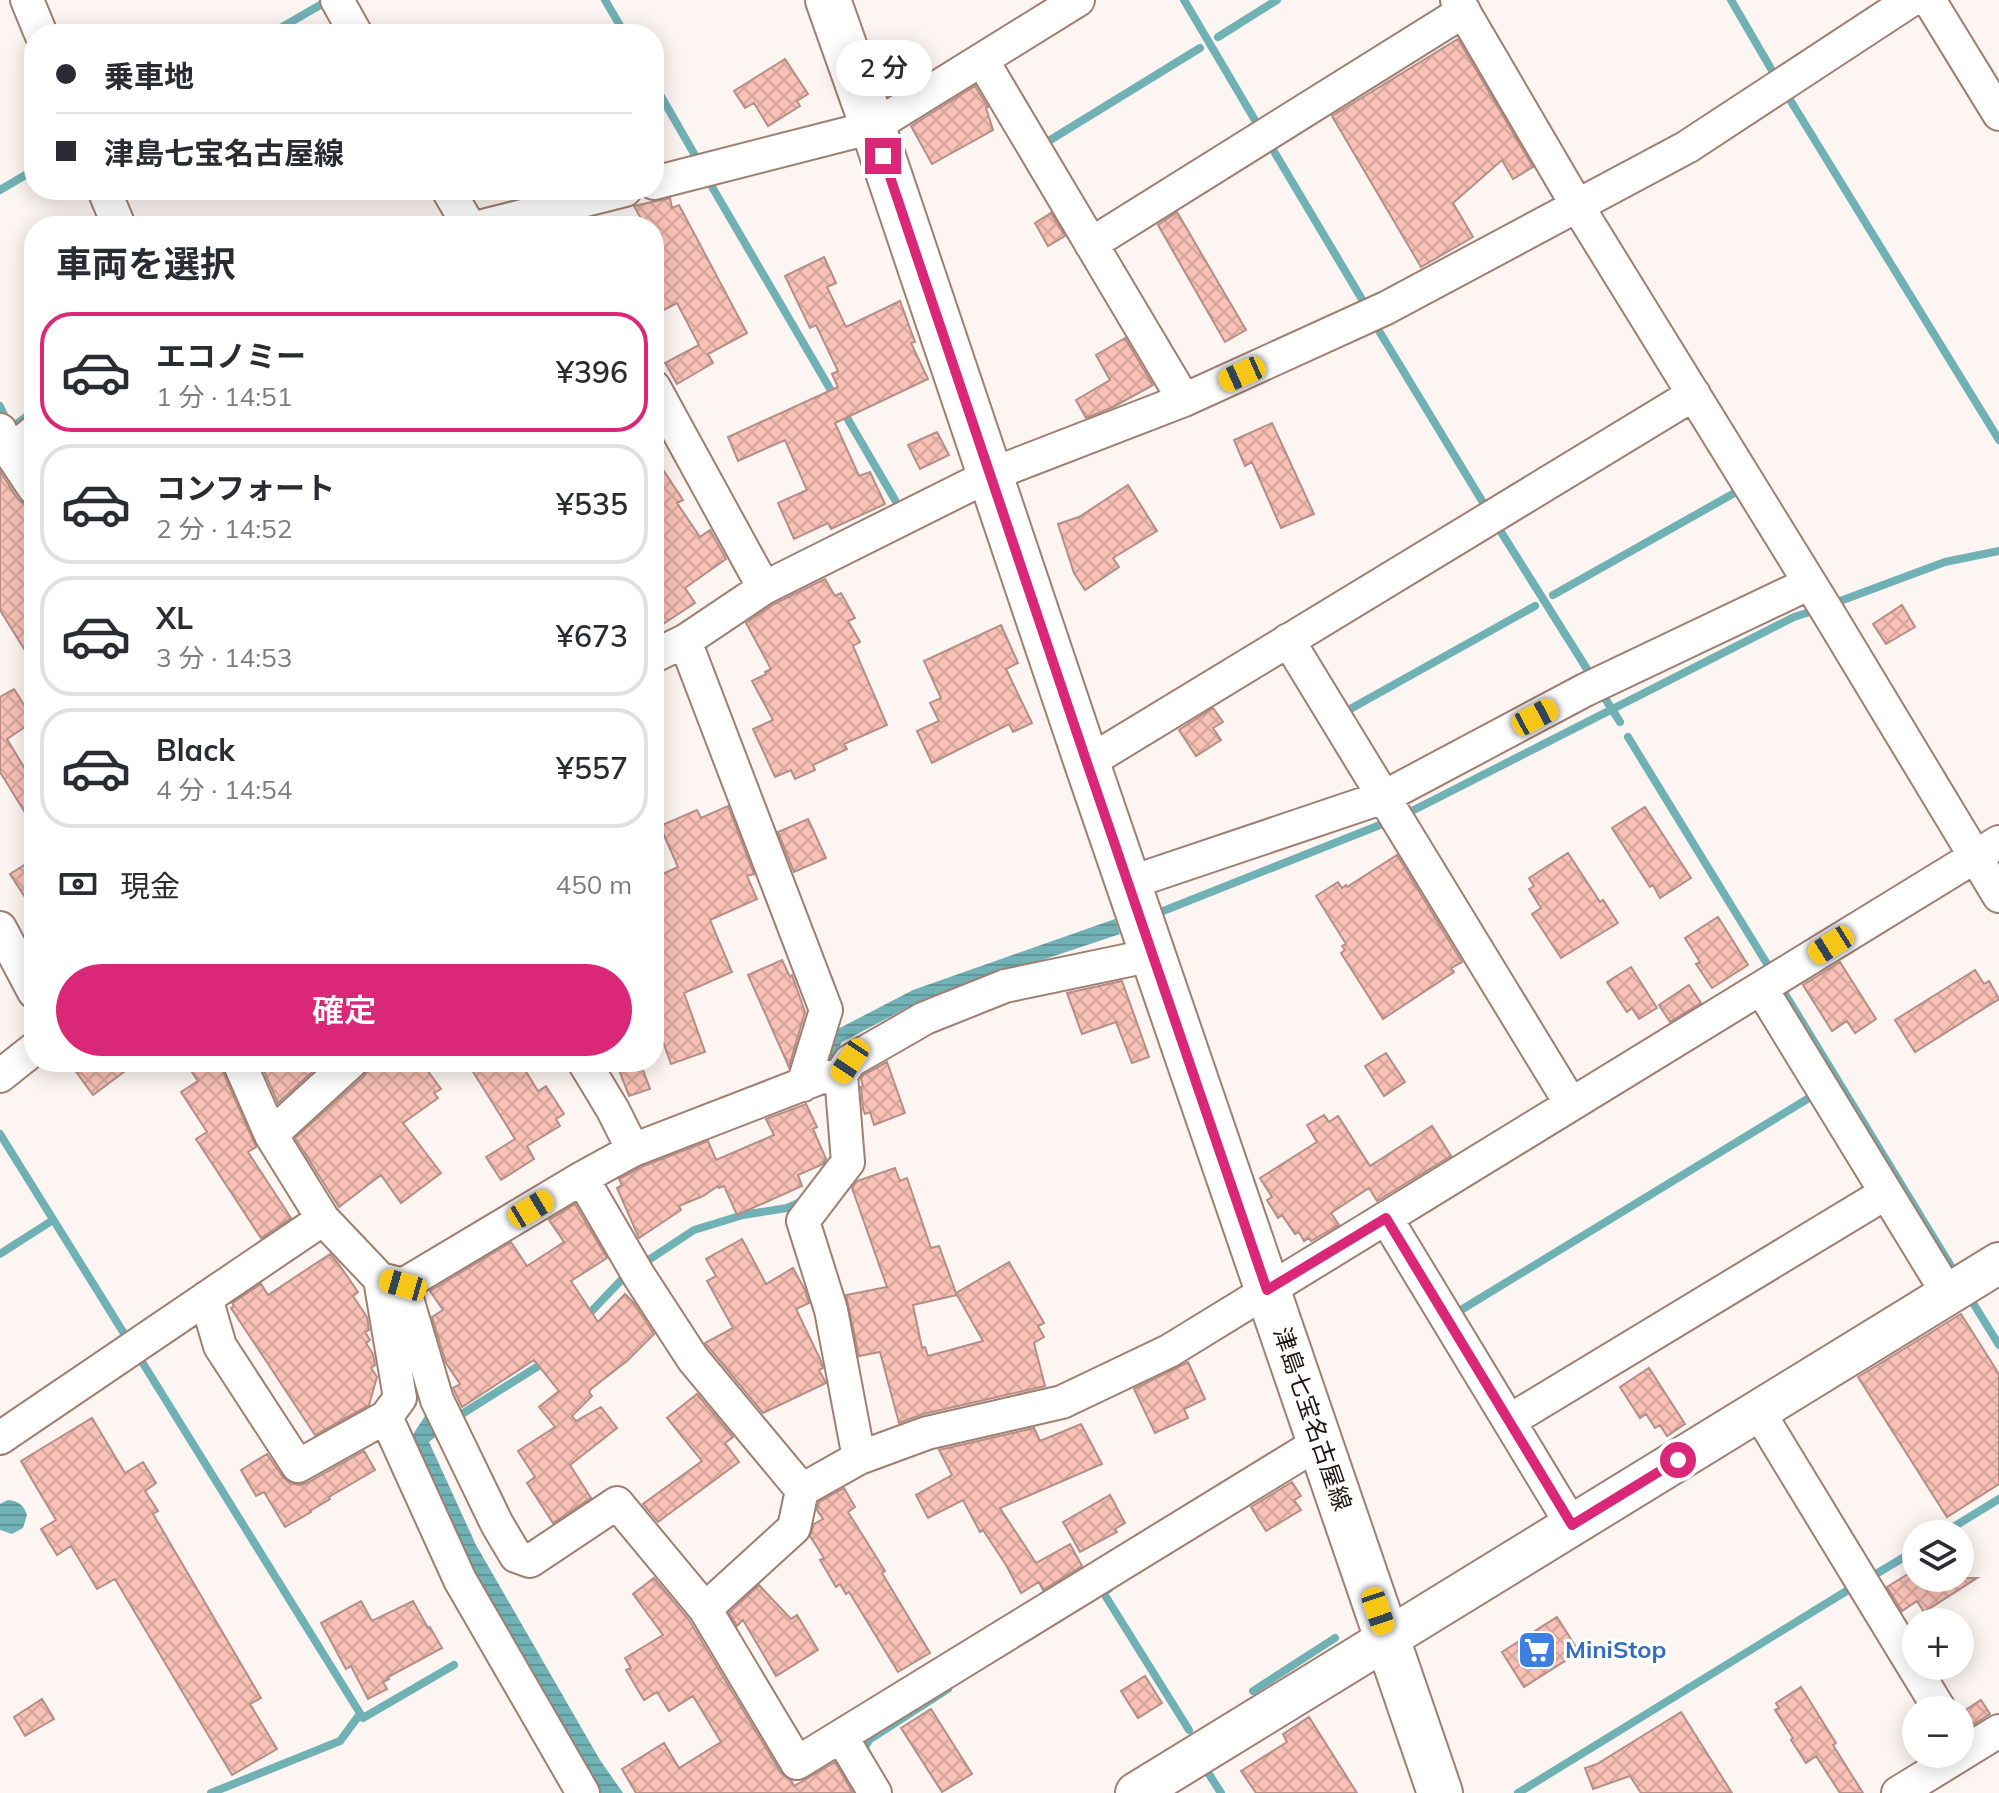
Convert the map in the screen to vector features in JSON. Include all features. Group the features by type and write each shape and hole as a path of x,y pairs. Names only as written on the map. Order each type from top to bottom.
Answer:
{"main road":[{"name":"津島七宝名古屋線","path":"828,0 1440,1793"}],"street":[{"path":"27,0 37,24"},
{"path":"337,0 350,24"},
{"path":"664,180 873,127 1078,0"},
{"path":"664,651 685,641 764,588 990,475 1184,400 1386,308 1687,147 1911,0"},
{"path":"1929,0 1999,114"},
{"path":"1091,244 1460,6 1578,207 1819,598 1987,850 1999,896"},
{"path":"982,60 1184,400"},
{"path":"573,215 604,200"},
{"path":"1087,763 1694,394"},
{"path":"664,405 764,588"},
{"path":"15,438 24,462"},
{"path":"391,1282 633,1150 825,1079 925,1018 1005,986 1140,917 1392,810 1585,690 1819,598"},
{"path":"1288,640 1571,1104"},
{"path":"685,641 826,1010 825,1079 848,1162 803,1221 831,1310 859,1458"},
{"path":"705,1609 794,1528 802,1490 859,1458 927,1433 1062,1402 1169,1351 1987,850"},
{"path":"0,928 24,973"},
{"path":"1136,1793 1967,1282 1886,1193 1771,981"},
{"path":"0,1076 24,1057"},
{"path":"243,1072 271,1135 323,1219 391,1282 437,1400 497,1524 516,1556 530,1561 617,1503 705,1609 797,1763 1320,1442"},
{"path":"271,1135 340,1072"},
{"path":"590,1072 633,1150"},
{"path":"582,1178 693,1359 802,1490"},
{"path":"1509,1421 1886,1193"},
{"path":"1386,1218 1572,1525"},
{"path":"0,1438 323,1219"},
{"path":"206,1298 220,1346 298,1466 386,1417 400,1398 391,1282"},
{"path":"1758,1411 1931,1696"},
{"path":"386,1417 460,1580 583,1793"},
{"path":"1974,1742 1999,1731"},
{"path":"841,1736 875,1793"},
{"path":"1898,1793 1933,1768"}],"water":[{"path":"1115,919 1120,934 922,1000 842,1042 832,1061 824,1061 834,1031 913,990"},
{"path":"393,1302 444,1430 429,1442 476,1545 600,1760 623,1793 601,1793 582,1768 504,1633 410,1439 425,1416"},
{"path":"8,1500 20,1504 27,1515 23,1528 12,1534 0,1530 0,1504"}],"building":[{"path":"1458,39 1533,167 1513,179 1502,160 1453,203 1473,237 1421,267 1332,116"},
{"path":"785,59 808,94 797,101 800,106 768,126 754,103 745,108 734,91"},
{"path":"975,86 988,107 993,130 932,164 911,126"},
{"path":"670,198 672,208 679,205 747,333 708,354 713,363 677,384 665,363 699,345 677,303 664,310 664,216 640,216 634,206"},
{"path":"1177,212 1246,330 1225,342 1158,225"},
{"path":"1051,213 1065,236 1048,246 1035,223"},
{"path":"824,257 836,283 827,287 846,327 900,301 915,342 911,343 928,379 835,423 859,476 870,472 885,504 831,529 828,523 794,539 778,503 807,490 785,440 738,461 728,437 838,387 832,374 838,371 816,325 810,328 785,276"},
{"path":"1125,338 1153,385 1086,418 1076,400 1110,380 1096,355"},
{"path":"1272,423 1314,514 1281,528 1252,462 1245,466 1234,440"},
{"path":"937,432 949,455 920,469 908,445"},
{"path":"0,471 24,504 24,649 0,610"},
{"path":"664,471 683,500 677,503 700,537 710,530 726,559 685,588 695,603 664,623"},
{"path":"1128,485 1157,531 1113,558 1119,567 1085,590 1074,573 1058,524 1079,517"},
{"path":"825,579 835,596 841,593 855,618 848,621 860,642 853,646 887,725 844,744 847,749 813,765 815,770 795,779 791,770 775,777 753,729 773,720 752,681 771,669 746,623 774,604"},
{"path":"1902,605 1915,627 1886,644 1873,624"},
{"path":"1001,625 1018,663 1006,669 1032,723 1013,732 1009,724 932,763 917,731 939,721 930,703 941,698 924,661"},
{"path":"14,689 24,705 24,728 7,739 24,767 24,811 0,772 0,697"},
{"path":"1213,708 1223,722 1213,728 1221,740 1196,756 1179,730"},
{"path":"728,806 754,874 747,876 757,899 710,920 732,972 684,993 705,1052 671,1064 664,1045 664,873 678,867 664,835 664,824 697,810 701,818"},
{"path":"1645,807 1691,878 1660,898 1612,828"},
{"path":"808,819 826,858 794,872 778,832"},
{"path":"1568,853 1600,902 1603,900 1618,923 1561,958 1532,914 1541,908 1529,889 1534,886 1529,878"},
{"path":"1397,855 1462,962 1451,968 1454,972 1383,1019 1341,953 1345,950 1342,946 1346,944 1316,896 1338,882 1342,888 1347,887"},
{"path":"24,865 24,896 10,874"},
{"path":"1718,917 1748,965 1712,988 1696,964 1700,962 1685,938"},
{"path":"782,960 790,977 792,975 805,1012 789,1067 748,975"},
{"path":"1840,962 1876,1019 1855,1033 1847,1021 1832,1031 1803,985"},
{"path":"1631,967 1657,1008 1639,1019 1632,1008 1627,1012 1607,982"},
{"path":"1975,970 1984,984 1989,981 1999,999 1915,1052 1895,1020"},
{"path":"1122,981 1149,1057 1132,1063 1116,1022 1082,1034 1067,993"},
{"path":"1689,985 1701,1003 1670,1022 1659,1005"},
{"path":"1386,1053 1405,1082 1384,1096 1365,1066"},
{"path":"887,1062 905,1113 874,1125 870,1112 865,1114 863,1109 861,1079"},
{"path":"76,1072 124,1072 93,1095"},
{"path":"192,1072 223,1072 256,1147 248,1152 291,1218 261,1238 196,1139 207,1132 181,1092 198,1081"},
{"path":"264,1072 312,1072 278,1103"},
{"path":"366,1072 428,1072 441,1089 434,1093 438,1098 403,1123 441,1173 401,1203 381,1175 339,1207 295,1138"},
{"path":"473,1072 526,1072 538,1091 546,1086 564,1114 556,1119 560,1126 527,1146 534,1159 501,1180 486,1157 515,1139"},
{"path":"620,1072 644,1072 650,1089 629,1096"},
{"path":"806,1104 817,1127 813,1129 826,1159 823,1164 798,1175 802,1186 737,1215 724,1186 718,1186 679,1206 681,1210 639,1238 617,1188 622,1185 619,1179 708,1141 716,1160 774,1135 766,1119"},
{"path":"1324,1115 1329,1122 1338,1116 1370,1166 1432,1126 1451,1156 1377,1201 1369,1188 1331,1213 1339,1225 1311,1241 1309,1238 1304,1241 1282,1215 1278,1218 1267,1200 1272,1197 1260,1178 1317,1142 1307,1125"},
{"path":"895,1168 900,1181 907,1178 931,1248 939,1246 956,1293 1009,1262 1044,1323 1038,1326 1044,1337 1034,1343 1045,1386 923,1414 899,1423 880,1352 859,1356 846,1295 887,1287 852,1188 857,1181","holes":["957,1295 983,1341 928,1356 925,1347 922,1348 913,1305"]},
{"path":"575,1204 607,1258 571,1281 598,1322 625,1294 654,1334 627,1361 591,1389 589,1392 592,1396 572,1416 576,1421 601,1407 617,1428 570,1465 591,1498 553,1523 527,1483 535,1477 518,1451 555,1427 539,1407 559,1391 534,1360 462,1407 453,1388 460,1384 446,1363 432,1317 443,1310 430,1291 511,1242 527,1266 564,1242 549,1220"},
{"path":"742,1239 766,1284 793,1268 809,1303 796,1309 821,1361 823,1368 819,1370 826,1383 763,1413 705,1343 733,1328 707,1281 716,1276 706,1259"},
{"path":"330,1254 358,1292 353,1296 367,1317 369,1330 365,1332 370,1340 366,1343 373,1354 375,1365 371,1368 377,1377 369,1405 315,1435 231,1308 234,1306 232,1303 261,1284 268,1295"},
{"path":"1961,1314 1999,1374 1999,1484 1947,1517 1858,1377"},
{"path":"1188,1362 1205,1399 1184,1409 1188,1418 1155,1433 1134,1389"},
{"path":"1649,1368 1685,1424 1667,1436 1660,1425 1655,1428 1646,1414 1640,1418 1620,1387"},
{"path":"697,1394 733,1437 725,1443 739,1462 658,1522 643,1504 702,1461 667,1418"},
{"path":"92,1418 125,1473 143,1462 156,1483 145,1491 158,1511 153,1514 261,1698 250,1704 277,1749 232,1775 115,1579 97,1589 71,1546 57,1555 41,1529 56,1520 21,1461"},
{"path":"1081,1424 1102,1464 1000,1508 1036,1563 1070,1544 1082,1566 1043,1590 1039,1582 1021,1593 983,1530 980,1532 963,1500 928,1518 916,1495 952,1475 939,1450 1034,1428 1040,1441"},
{"path":"364,1451 375,1470 285,1527 264,1492 256,1496 241,1470 267,1454 283,1477 299,1485"},
{"path":"1292,1482 1301,1496 1294,1500 1301,1510 1266,1531 1251,1507"},
{"path":"844,1488 855,1507 848,1512 930,1653 898,1672 849,1592 846,1594 840,1584 836,1587 820,1560 824,1558 810,1536 814,1524 823,1519 817,1510 819,1502"},
{"path":"1110,1495 1125,1523 1115,1529 1117,1532 1080,1552 1063,1522"},
{"path":"654,1578 689,1620 781,1773 794,1786 835,1762 853,1793 636,1793 622,1769 664,1743 679,1768 721,1742 693,1696 669,1711 657,1692 644,1700 626,1670 631,1668 625,1658 663,1635 633,1594"},
{"path":"1902,1578 1902,1592 1955,1592 1930,1608 1921,1608 1917,1601 1902,1608 1902,1611 1887,1587"},
{"path":"759,1585 791,1619 797,1615 818,1650 776,1676 743,1620 737,1626 729,1613"},
{"path":"361,1601 372,1621 413,1601 442,1648 388,1677 383,1682 387,1689 368,1699 351,1666 346,1669 321,1623"},
{"path":"1557,1617 1579,1652 1524,1687 1502,1652"},
{"path":"1145,1676 1162,1703 1138,1718 1121,1691"},
{"path":"1801,1687 1863,1793 1840,1793 1816,1756 1806,1763 1791,1740 1793,1738 1775,1710 1779,1708 1776,1703"},
{"path":"42,1699 54,1719 25,1736 14,1717"},
{"path":"1981,1700 1990,1714 1974,1724 1974,1705"},
{"path":"931,1709 972,1774 942,1792 901,1728"},
{"path":"1681,1712 1732,1793 1641,1793 1630,1776 1593,1789 1585,1768 1597,1764"},
{"path":"1309,1717 1357,1793 1256,1793 1241,1771 1287,1742 1283,1734"}],"waterway":[{"path":"605,0 619,24"},
{"path":"1184,0 1259,127"},
{"path":"1218,37 1277,0"},
{"path":"1731,0 1777,79"},
{"path":"287,24 322,4"},
{"path":"1047,142 1200,48"},
{"path":"1784,90 1999,440"},
{"path":"664,101 696,157"},
{"path":"1269,143 1363,301"},
{"path":"0,190 24,176"},
{"path":"708,180 836,399"},
{"path":"1379,331 1487,509"},
{"path":"0,406 8,424 14,426 24,418"},
{"path":"843,411 895,500"},
{"path":"1553,595 1738,491"},
{"path":"1496,524 1592,677"},
{"path":"1832,604 1945,562 1999,551"},
{"path":"1343,713 1535,606"},
{"path":"1402,816 1794,617 1816,610"},
{"path":"1606,700 1620,722"},
{"path":"1628,737 1772,972"},
{"path":"1153,915 1390,821"},
{"path":"1779,984 1957,1276"},
{"path":"1456,1313 1814,1095"},
{"path":"0,1134 125,1335"},
{"path":"641,1265 694,1230 743,1215 787,1208 804,1200"},
{"path":"0,1254 53,1220"},
{"path":"586,1317 629,1272"},
{"path":"1968,1295 1999,1345"},
{"path":"139,1357 363,1718 454,1665"},
{"path":"454,1419 540,1365 546,1358"},
{"path":"1965,1520 1999,1499"},
{"path":"1876,1574 1902,1558"},
{"path":"1518,1793 1853,1587"},
{"path":"1109,1589 1103,1592 1189,1730"},
{"path":"1253,1691 1335,1638"},
{"path":"868,1754 864,1749 869,1740 948,1689"},
{"path":"211,1793 340,1741 360,1714"},
{"path":"1207,1771 1221,1793"}],"place":[{"name":"MiniStop","path":"1537,1650"}],"route":[{"path":"883,156 1267,1290 1386,1218 1572,1525 1678,1460"}]}
